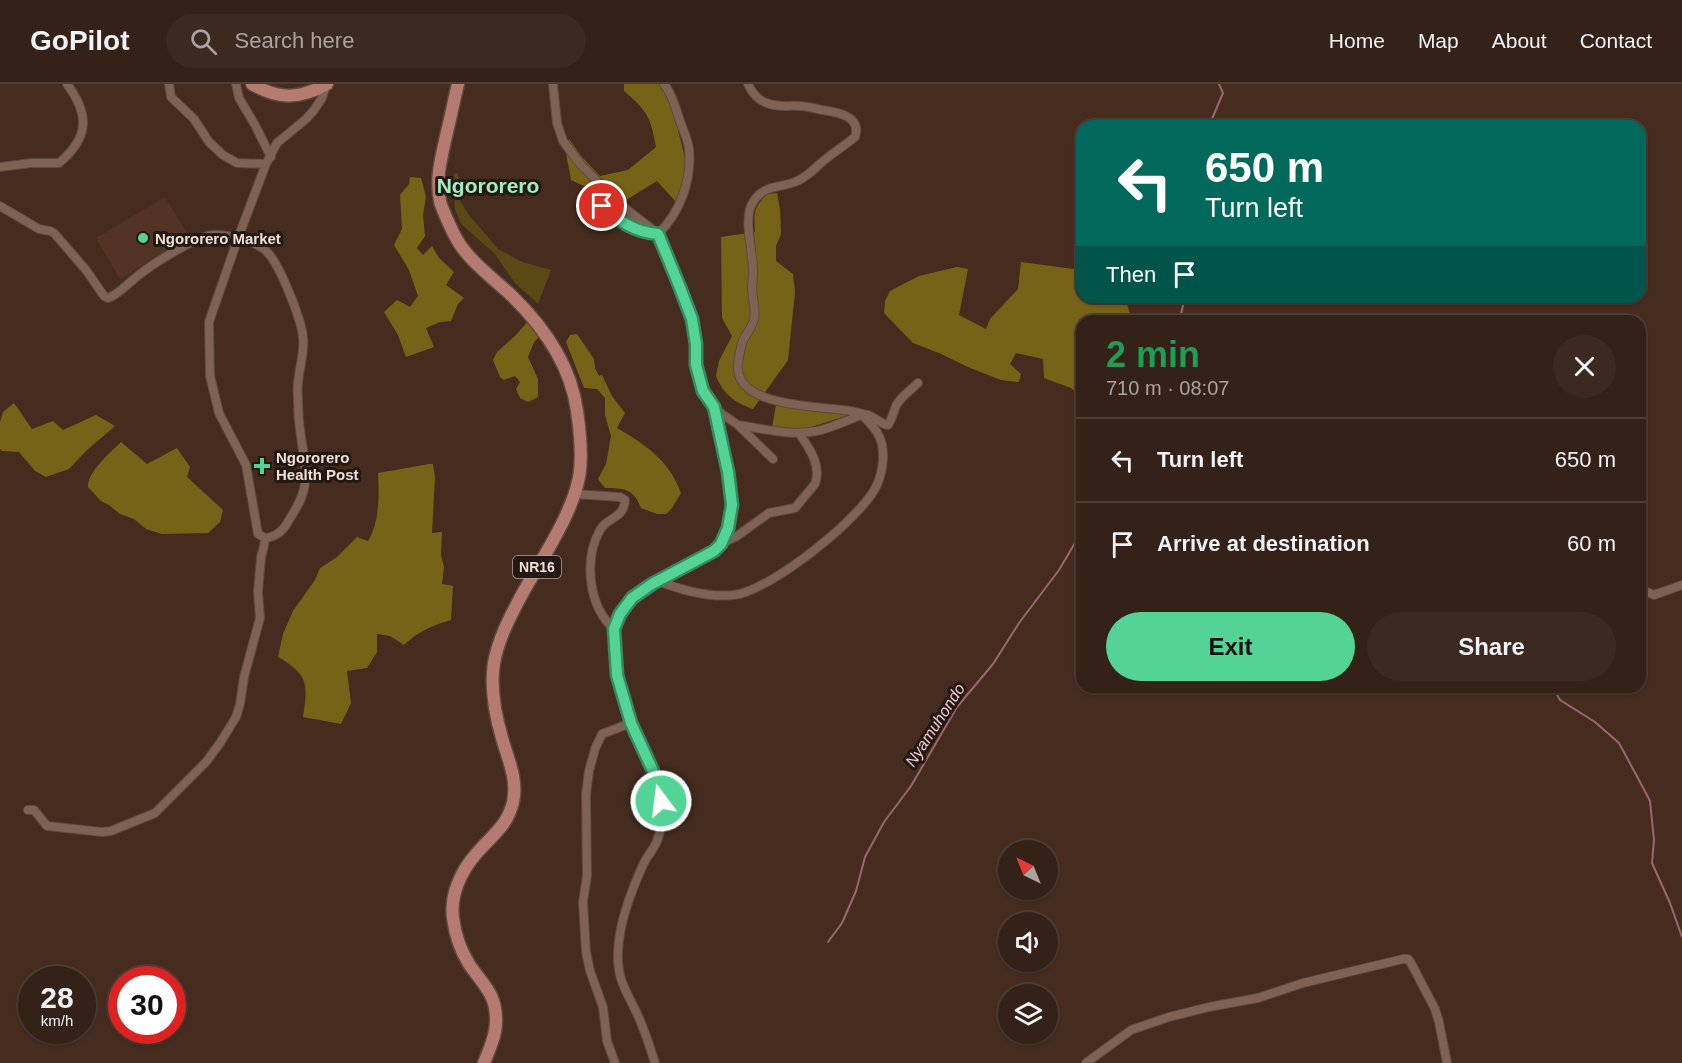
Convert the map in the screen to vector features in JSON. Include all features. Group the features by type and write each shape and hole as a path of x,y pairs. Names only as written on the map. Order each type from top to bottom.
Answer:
{"main road":[{"path":"252,84 264,91 282,96 310,92 327,84"},
{"name":"NR16","path":"458,84 439,167 440,202 464,250 530,315 548,338 562,362 577,408 581,445 580,472 567,514 508,622 494,662 492,682 494,699 501,736 513,775 515,788 513,801 503,827 476,853 466,867 458,883 453,902 453,918 459,945 469,964 490,993 495,1009 496,1024 493,1040 484,1063"}],"street":[{"path":"0,167 13,164 59,163 73,149 79,141 84,122 74,94 67,84"},
{"path":"169,84 171,97 194,119 209,142 223,155 237,163 268,161"},
{"path":"236,84 239,98 255,125 268,161"},
{"path":"0,206 39,229 54,233 108,298 121,291 159,260 201,239 213,236 238,238 258,245 270,255 285,283 303,338 302,364 298,382 298,412 305,461 305,483 299,503 279,534 265,538 258,534 246,465 219,413 210,376 209,322 238,238 268,161 278,143 314,110 327,84"},
{"path":"658,234 674,216 681,201 688,180 689,162 689,147 673,99 664,84"},
{"path":"658,581 691,592 718,596 750,591 809,554 830,537 866,502 877,486 882,470 881,441 873,426 861,415 848,410 810,408 762,396 745,387 740,379 738,369 742,344 755,315 749,226 752,204 769,188 797,182 807,176 855,137 856,133 853,121 838,112 799,105 779,107 765,103 752,94 748,84"},
{"path":"552,87 557,123 563,141 581,165 626,208 658,234 692,319 696,344 696,365 703,391 714,407 738,425 772,459"},
{"path":"591,200 635,230 658,234"},
{"path":"738,425 799,433 819,430 861,415 869,415 883,425 888,425 902,398 918,383"},
{"path":"714,407 728,472 732,505 728,528 721,544"},
{"path":"656,1063 639,1017 622,986 618,950 625,915 644,863 657,841 663,818 653,771 631,723 617,675 614,629 620,614 632,598 658,581 714,551 769,513 795,508 817,480 813,454 799,433"},
{"path":"575,494 620,497 625,500 622,513 600,529 593,548 591,565 594,600 606,621 614,629"},
{"path":"28,810 34,810 47,826 111,831 155,813 206,762 236,717 240,704 244,678 260,618 258,592 265,538"},
{"path":"1646,592 1654,595 1682,585"},
{"path":"615,1063 607,1041 603,1007 586,952 583,902 587,876 586,794 589,771 602,734 631,723"},
{"path":"1086,1063 1131,1030 1169,1017 1258,998 1302,983 1403,958 1408,959 1411,963 1435,1009 1447,1063"}],"shaded area":[{"path":"624,84 660,84 673,110 686,162 685,180 676,202 657,181 613,208 595,191 571,180 566,155 569,139 600,176 628,170 656,147 647,115 624,91"},
{"path":"458,173 459,199 469,215 498,249 522,262 551,270 538,304 515,283 495,254 461,224 455,209 454,174"},
{"path":"410,177 421,178 426,197 423,215 425,236 417,248 423,255 432,246 439,258 454,272 446,285 464,298 458,304 451,321 440,322 426,328 434,347 406,357 398,335 384,312 397,300 410,307 418,296 409,270 394,245 402,229 400,195 409,184"},
{"path":"777,193 781,234 776,246 776,261 793,274 795,292 788,360 753,409 730,397 716,376 719,361 732,336 722,318 721,237 755,232 755,215 759,203 767,194"},
{"name":"Ngororero Market","path":"165,197 190,238 120,279 96,238"},
{"path":"1021,262 1076,269 1076,303 1127,303 1130,315 1076,315 1076,392 1044,378 1043,359 1016,353 1010,364 1021,374 1019,382 1001,380 970,368 913,343 884,313 885,301 890,291 919,276 957,267 968,269 959,315 986,329 990,319 1018,289"},
{"path":"530,319 541,335 534,342 528,357 538,379 538,397 528,402 520,398 516,389 520,382 515,376 504,380 500,377 493,360 497,352"},
{"path":"577,334 594,359 599,376 602,375 612,396 625,413 617,428 656,455 676,481 681,493 666,514 657,514 641,508 632,493 618,488 605,488 598,479 606,464 611,436 605,415 605,398 597,389 584,388 566,342 570,335"},
{"path":"14,403 32,429 53,421 63,430 96,415 115,426 69,469 46,477 35,471 19,452 0,449 0,422 3,412"},
{"path":"776,405 842,411 849,415 808,428 772,428"},
{"path":"121,442 147,464 177,448 190,467 187,477 223,510 220,522 208,533 162,534 146,529 134,519 120,514 101,501 88,487 91,475"},
{"path":"433,464 435,477 432,533 442,532 441,555 444,567 442,584 453,586 451,620 414,636 404,645 390,636 377,634 377,652 367,668 347,671 351,703 341,724 303,717 306,696 304,681 296,669 278,657 283,634 293,611 315,580 320,568 337,557 357,537 368,541 377,517 378,473"}],"waterway":[{"name":"Nyamuhondo","path":"1212,120 1223,93 1219,84"},
{"name":"Nyamuhondo","path":"1180,315 1184,303"},
{"name":"Nyamuhondo","path":"828,942 842,923 856,891 865,857 884,822 911,786 957,707 993,664 1019,623 1059,570 1076,541"},
{"path":"1556,693 1560,700 1595,722 1619,743 1650,801 1654,840 1652,863 1682,937"}],"place":[{"name":"Ngororero Market","path":"143,238"},
{"name":"Ngororero Health Post","path":"262,466"}],"district":[{"name":"Ngororero","path":"488,185"}],"route":[{"path":"602,206 635,230 658,234 692,319 696,344 696,365 703,391 714,407 728,472 732,505 728,528 721,544 714,551 652,584 632,598 620,614 614,629 617,675 631,723 653,771 661,801"}]}
